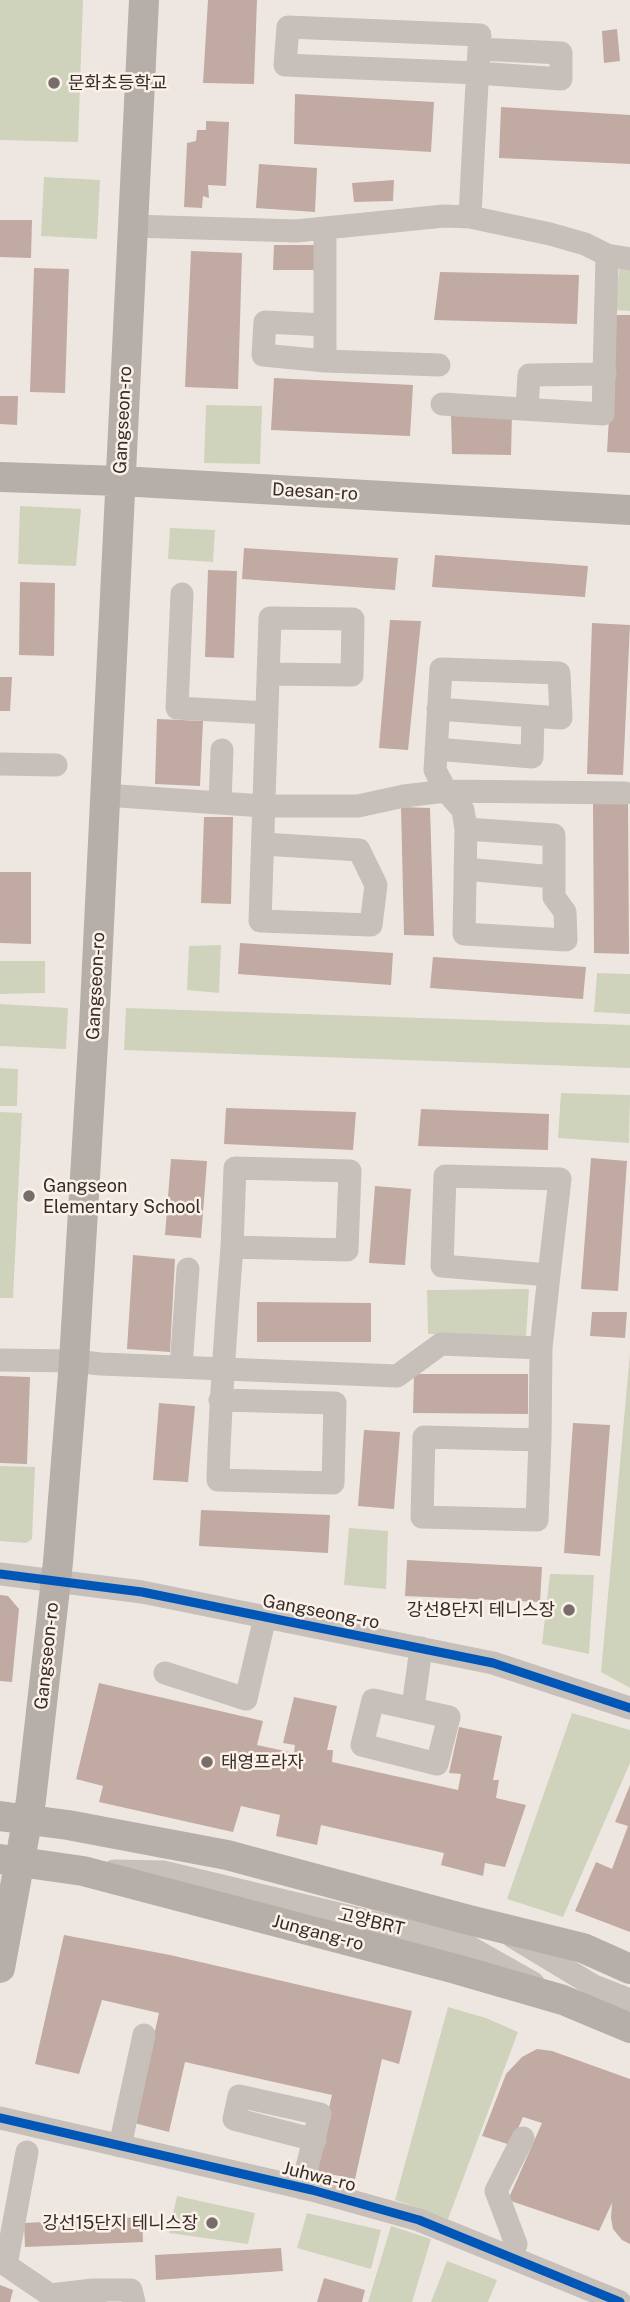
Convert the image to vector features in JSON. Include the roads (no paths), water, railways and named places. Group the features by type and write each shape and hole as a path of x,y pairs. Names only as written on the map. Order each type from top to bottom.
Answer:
{"main road":[{"name":"Gangseon-ro","path":"0,1968 14,1818 31,1800 56,1580 75,1361 94,1041 144,0"},
{"name":"Daesan-ro","path":"0,477 120,481 630,510"},
{"path":"14,1818 227,1855 583,1948 630,1969"},
{"name":"Jungang-ro","path":"11,1860 83,1871 456,1969 563,2000 630,2028"}],"street":[{"path":"470,217 478,73 479,49 480,35 288,27 285,65 478,73 561,79 561,53 479,49"},
{"path":"133,226 296,231 444,216 470,217 550,234 585,244 607,255 630,259"},
{"path":"325,228 325,360"},
{"path":"442,404 603,414 607,255"},
{"path":"325,325 265,322 263,355 439,365"},
{"path":"527,409 529,375 605,374"},
{"path":"183,594 177,708 267,713"},
{"path":"438,709 561,718 559,673 440,668 435,770 446,791 463,810 466,829 464,934 566,940 565,912 554,897 554,835 466,829"},
{"path":"263,844 359,850 376,885 371,925 260,921 268,674"},
{"path":"436,749 532,757 533,716"},
{"path":"220,803 222,750"},
{"path":"0,764 56,765"},
{"path":"105,795 264,806 358,806 404,796 446,791 625,793"},
{"path":"465,869 554,877"},
{"path":"220,1400 335,1404 333,1483 218,1480 220,1400 232,1247 235,1168 350,1171 347,1250 232,1247"},
{"path":"540,1440 424,1437 422,1517 537,1520 540,1440 541,1348 560,1179 445,1176 442,1266 549,1275"},
{"path":"181,1367 188,1269"},
{"path":"0,1360 397,1376 441,1344 541,1348"},
{"name":"Gangseong-ro","path":"0,1574 142,1592 493,1663 630,1708"},
{"path":"165,1673 246,1699 265,1617"},
{"path":"413,1707 421,1648"},
{"path":"491,1925 594,1986 630,2000"},
{"path":"120,2146 144,2035"},
{"name":"Juhwa-ro","path":"0,2118 302,2188 419,2220 620,2302"},
{"path":"511,2257 516,2244 496,2190 523,2138"},
{"path":"302,2188 315,2140"},
{"path":"27,2152 6,2266 50,2295 94,2296 131,2290 134,2302"}],"place":[{"name":"문화초등학교","path":"54,83"},
{"name":"Gangseon Elementary School","path":"29,1196"},
{"name":"강선8단지 테니스장","path":"569,1610"},
{"name":"태영프라자","path":"207,1762"},
{"name":"강선15단지 테니스장","path":"212,2223"}]}
